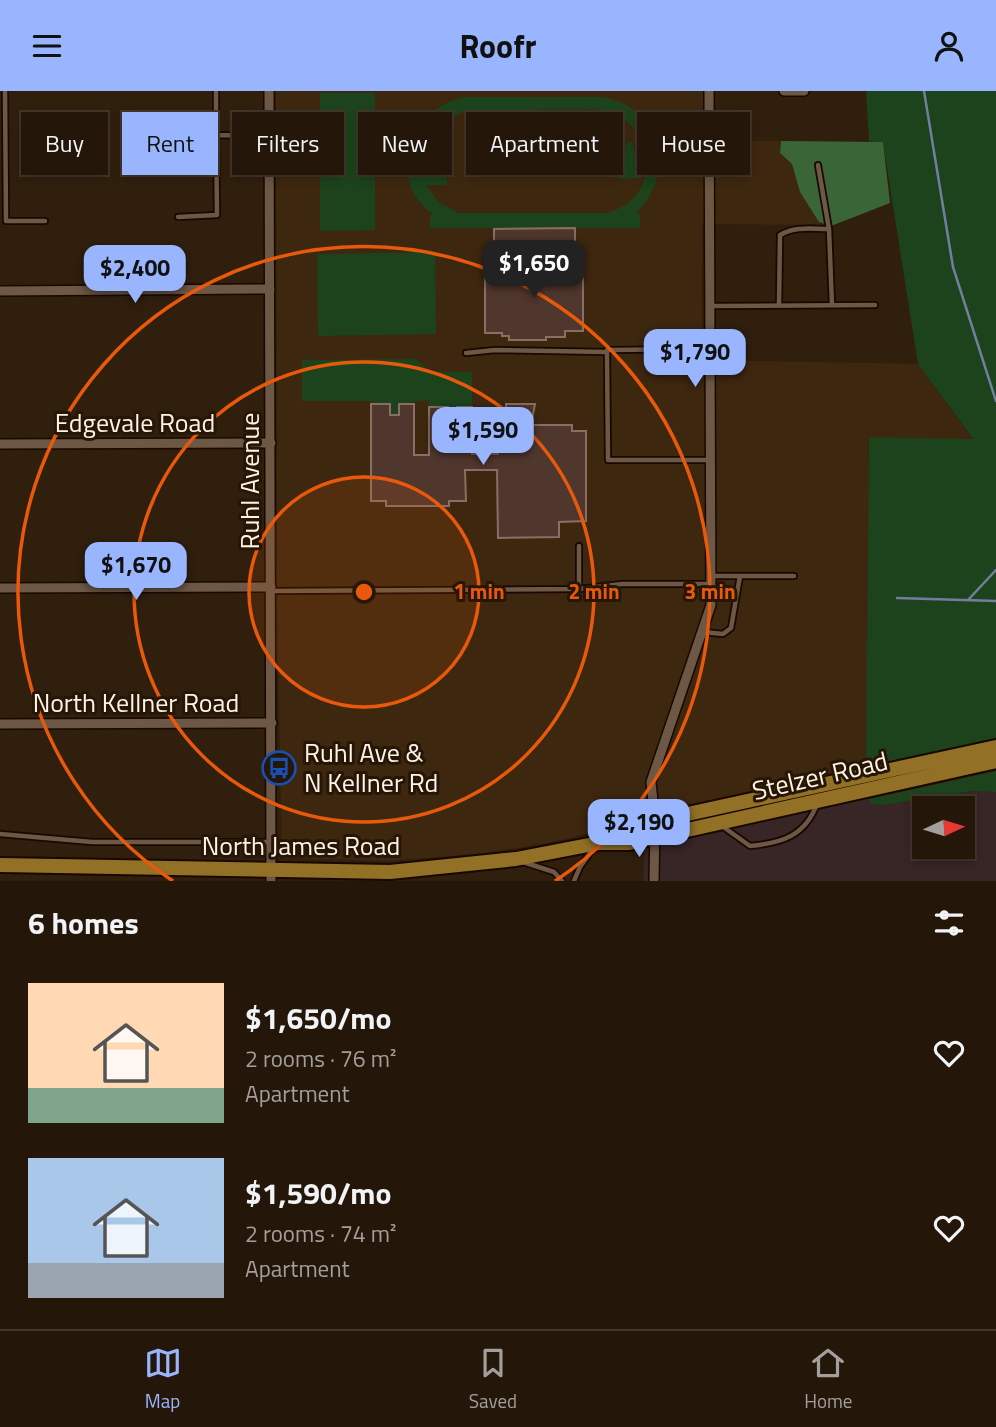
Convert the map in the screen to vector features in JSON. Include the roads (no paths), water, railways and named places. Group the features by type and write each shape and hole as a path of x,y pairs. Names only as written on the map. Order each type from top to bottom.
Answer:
{"main road":[{"name":"Stelzer Road","path":"655,821 996,747"},
{"name":"Stelzer Road","path":"655,837 996,761"},
{"name":"North James Road","path":"597,843 620,830 655,821"},
{"name":"North James Road","path":"0,865 270,876 423,871 516,859 597,843 620,845 655,837"}],"street":[{"name":"Ruhl Avenue","path":"269,91 269,112"},
{"path":"654,881 655,821 651,782 704,632 710,605 709,91"},
{"path":"784,91 804,91"},
{"name":"Ruhl Avenue","path":"269,175 272,723 270,876"},
{"path":"0,291 270,289"},
{"name":"Edgevale Road","path":"0,445 271,443"},
{"path":"0,588 271,589"},
{"name":"North Kellner Road","path":"0,724 272,723"}],"lane":[{"path":"5,91 3,139 6,221 45,221"},
{"path":"216,91 216,112"},
{"path":"818,165 829,229 832,305"},
{"path":"178,217 217,215 216,175"},
{"path":"779,305 780,235 790,229 829,229"},
{"path":"709,306 874,305"},
{"path":"466,353 495,350 607,352 709,349"},
{"path":"607,352 608,460 709,460"},
{"path":"579,546 579,589"},
{"path":"271,589 579,589 740,576 794,576"},
{"path":"704,632 723,634 731,628 740,576"},
{"path":"719,823 739,841 750,846 774,844 796,835 806,827 819,801"},
{"path":"0,834 92,842 271,842"},
{"path":"574,881 580,867 597,843"},
{"path":"516,859 554,873 562,881"}],"waterway":[{"path":"924,91 953,267 996,401"},
{"path":"968,600 996,570"},
{"path":"897,598 996,601"}],"place":[{"name":"Ruhl Ave & N Kellner Rd","path":"279,768"}]}
